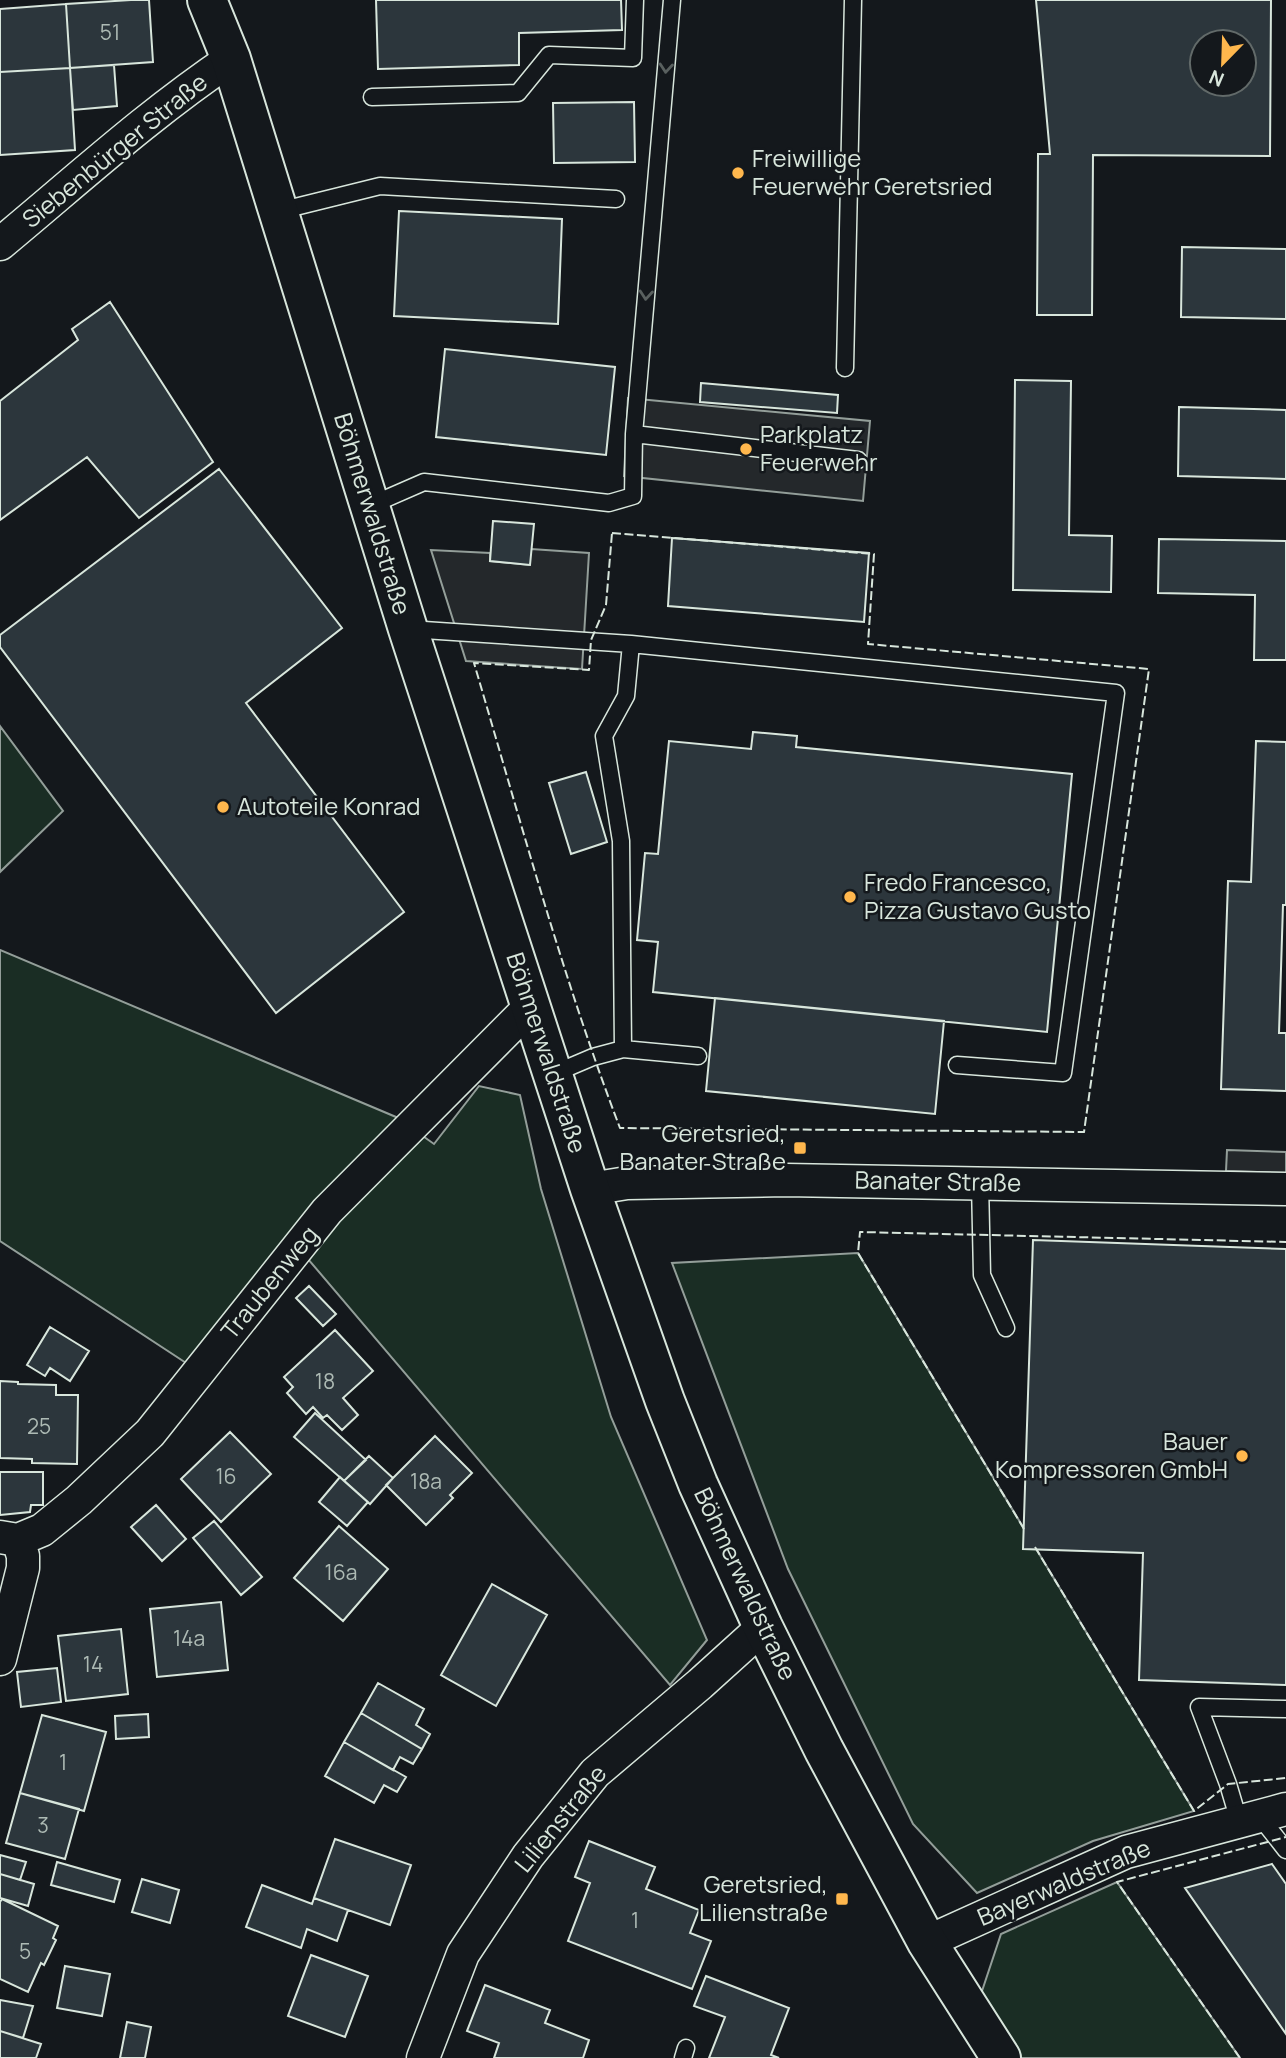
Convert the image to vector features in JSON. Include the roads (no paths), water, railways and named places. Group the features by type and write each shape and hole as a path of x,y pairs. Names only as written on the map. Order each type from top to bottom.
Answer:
{"street":[{"name":"Böhmerwaldstraße","path":"207,0 231,59 408,629 590,1189 665,1401 698,1484 763,1628 824,1750 927,1942 1001,2058"},
{"name":"Siebenbürger Straße","path":"0,244 159,112 231,59"},
{"name":"Traubenweg","path":"9,1539 42,1530 79,1500 150,1433 327,1211 531,1006"},
{"name":"Banater Straße","path":"590,1189 627,1183 667,1181 786,1180 1286,1189"},
{"path":"0,1659 23,1568 23,1556 9,1539"},
{"name":"Lilienstraße","path":"423,2058 463,1954 528,1856 595,1773 763,1628"},
{"name":"Bayerwaldstraße","path":"927,1942 1126,1852 1262,1816"}],"lane":[{"path":"372,97 518,93 549,55 633,58 635,0"},
{"path":"369,506 424,482 609,503 633,496 634,434 672,0"},
{"path":"845,368 853,0"},
{"path":"278,211 380,186 616,199"},
{"path":"634,434 858,460"},
{"path":"408,629 631,644 1116,693 1063,1073 957,1065"},
{"path":"623,1049 621,841 604,736 626,696 631,644"},
{"path":"553,1074 593,1057 623,1049 698,1056"},
{"path":"980,1182 982,1275 1006,1328"},
{"path":"1286,1709 1199,1707 1228,1784 1262,1816 1286,1850"}],"place":[{"name":"Freiwillige Feuerwehr Geretsried","path":"738,173"},
{"name":"Parkplatz Feuerwehr","path":"746,449"},
{"name":"Autoteile Konrad","path":"223,807"},
{"name":"Fredo Francesco, Pizza Gustavo Gusto","path":"850,897"},
{"name":"Geretsried, Banater Straße","path":"800,1148"},
{"name":"Bauer Kompressoren GmbH","path":"1242,1456"},
{"name":"Geretsried, Lilienstraße","path":"842,1899"}]}
